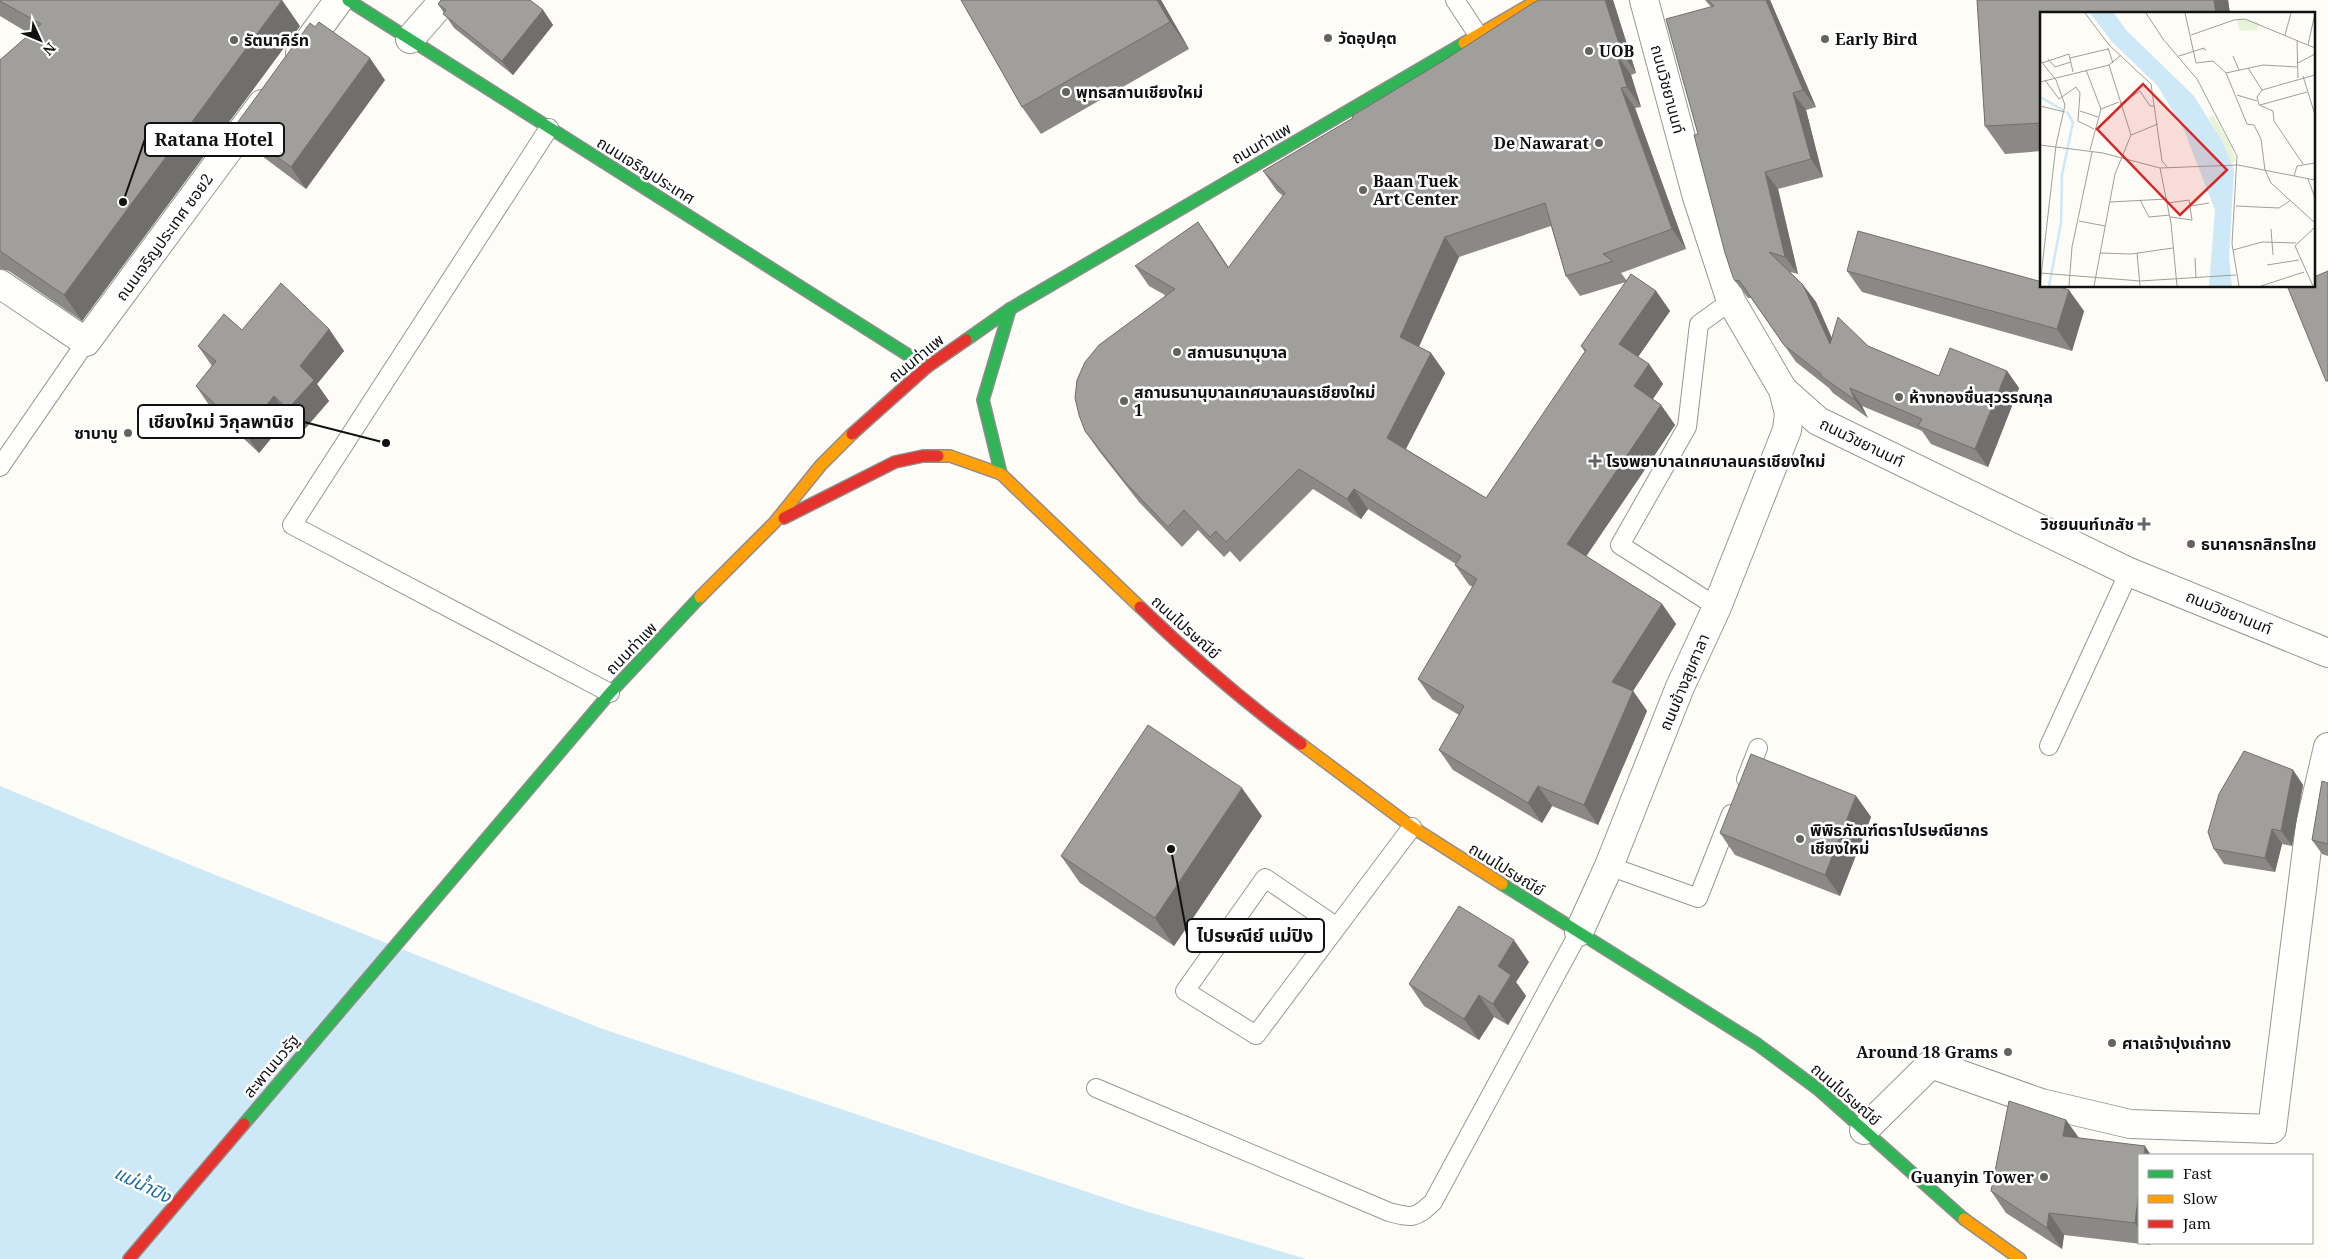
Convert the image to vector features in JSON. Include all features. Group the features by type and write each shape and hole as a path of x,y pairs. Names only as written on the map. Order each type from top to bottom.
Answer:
{"street":[{"name":"ถนนเจริญประเทศ ซอย2","path":"86,342 339,0"},
{"name":"ถนนเจริญประเทศ","path":"348,0 927,367"},
{"path":"410,40 444,0"},
{"name":"ถนนท่าแพ","path":"438,895 610,693 717,579 774,523 834,452 927,367 1010,309 1538,0"},
{"name":"ถนนวิชยานนท์","path":"1644,0 1697,197 1731,301 1783,390 1818,421 2130,572 2328,652"},
{"path":"0,284 86,342"},
{"path":"1001,474 983,400 1010,309"},
{"path":"1783,390 1789,413 1787,430"},
{"path":"1787,430 1807,420 1818,421"},
{"name":"ถนนข้างสุขศาลา","path":"1579,932 1609,866 1680,687 1717,607 1787,430"},
{"name":"ถนนไปรษณีย์","path":"774,523 895,462 914,458 950,456 1001,474 1185,650 1266,718 1412,827 1757,1044 1819,1090 1964,1219 2020,1259"},
{"path":"1864,1130 1931,1064 2041,1102 2130,1124 2272,1129 2310,825 2328,747"},
{"name":"สะพานนวรัฐ","path":"129,1259 438,895"}],"lane":[{"path":"1455,0 1478,35"},
{"path":"549,128 292,525 610,693"},
{"path":"1717,607 1620,545 1687,427 1699,324 1731,301"},
{"path":"0,467 86,342"},
{"path":"2049,746 2130,572"},
{"path":"1609,866 1698,898 1758,748"},
{"path":"1337,927 1265,878 1185,991 1256,1035 1337,927 1412,827"},
{"path":"1096,1088 1389,1212 1410,1218 1420,1214 1433,1202 1579,932"}],"water":[{"name":"แม่น้ำปิง","path":"0,786 193,866 600,1028 1135,1208 1306,1259 0,1259"}],"building":[{"path":"0,0 282,0 64,295 0,251 0,60 41,24"},
{"path":"441,0 530,0 543,10 502,61 443,14 446,10 438,4"},
{"name":"พุทธสถานเชียงใหม่","path":"961,0 1157,0 1170,22 1022,107"},
{"path":"1539,0 1605,0 1622,53 1617,55 1627,87 1621,88 1672,229 1603,254 1613,261 1566,276 1545,203 1445,237 1400,337 1431,353 1387,438 1486,498 1586,350 1581,346 1631,274 1656,291 1619,344 1649,364 1634,386 1661,405 1567,544 1662,604 1612,682 1633,691 1584,805 1538,786 1528,803 1439,750 1464,706 1418,679 1477,579 1455,565 1461,556 1354,489 1347,499 1299,469 1226,542 1216,531 1210,537 1184,510 1168,527 1125,482 1085,431 1075,398 1077,380 1085,362 1099,345 1175,289 1135,266 1198,222 1228,268 1285,193 1263,171 1353,118 1352,116"},
{"path":"1708,0 1766,0 1803,90 1793,93 1811,159 1765,172 1785,257 1769,252 1803,285 1830,344 1838,317 1868,346 1939,376 1950,348 2007,371 1975,449 1918,426 1922,419 1850,388 1855,400 1821,376 1821,374 1784,345 1739,280 1735,281 1725,253 1694,135 1698,134 1666,19 1714,6"},
{"path":"1977,0 2214,0 2216,12 2040,12 2040,123 1985,126"},
{"path":"319,22 370,58 291,167 235,126 310,23 315,27"},
{"path":"1858,231 2040,281 2040,288 2063,288 2069,290 2057,329 1847,271"},
{"path":"2328,271 2328,381 2326,381 2288,288 2316,288 2316,276"},
{"path":"281,283 329,329 300,366 314,380 288,409 274,396 244,432 196,386 216,361 198,346 224,314 242,330"},
{"path":"1148,725 1242,788 1155,918 1061,856"},
{"path":"2244,751 2293,770 2281,831 2272,829 2265,858 2214,849 2208,832 2219,794"},
{"path":"1751,754 1856,796 1825,875 1720,833"},
{"path":"2322,781 2328,783 2328,844 2312,840"},
{"path":"1459,906 1514,940 1498,966 1511,975 1493,1004 1479,995 1464,1019 1409,984"},
{"path":"2009,1101 2066,1120 2063,1136 2145,1146 2144,1154 2138,1154 2138,1198 2135,1223 2049,1213 2047,1228 1991,1191"}],"traffic: fast":[{"path":"348,0 927,367"},
{"path":"966,340 1010,309 1464,43"},
{"path":"1001,474 983,400 1010,309"},
{"path":"244,1124 610,693 700,597"},
{"path":"1502,884 1757,1044 1819,1090 1964,1219"}],"traffic: slow":[{"path":"1464,43 1538,0"},
{"path":"700,597 774,523 821,465 852,434"},
{"path":"938,456 950,456 1001,474 1140,607"},
{"path":"1301,744 1412,827 1502,884"},
{"path":"1964,1219 2020,1259"}],"traffic: jam":[{"path":"852,434 927,367 966,340"},
{"path":"784,518 895,462 923,456 938,456"},
{"path":"1140,607 1218,678 1301,744"},
{"path":"129,1259 244,1124"}],"place":[{"name":"วัดอุปคุต","path":"1328,38"},
{"name":"Early Bird","path":"1825,39"},
{"name":"รัตนาคิร์ท","path":"234,40"},
{"name":"UOB","path":"1589,51"},
{"name":"พุทธสถานเชียงใหม่","path":"1066,92"},
{"name":"De Nawarat","path":"1599,143"},
{"name":"Baan Tuek Art Center","path":"1363,190"},
{"name":"Ratana Hotel","path":"123,202"},
{"name":"สถานธนานุบาล","path":"1177,352"},
{"name":"ห้างทองชื่นสุวรรณกุล","path":"1899,397"},
{"name":"สถานธนานุบาลเทศบาลนครเชียงใหม่ 1","path":"1124,401"},
{"name":"ซาบาบู","path":"128,433"},
{"name":"เชียงใหม่ วิกุลพานิช","path":"386,443"},
{"name":"โรงพยาบาลเทศบาลนครเชียงใหม่","path":"1595,461"},
{"name":"วิชยนนท์เภสัช","path":"2144,524"},
{"name":"ธนาคารกสิกรไทย","path":"2191,544"},
{"name":"พิพิธภัณฑ์ตราไปรษณียากร เชียงใหม่","path":"1800,839"},
{"name":"ไปรษณีย์ แม่ปิง","path":"1171,849"},
{"name":"ศาลเจ้าปุงเถ่ากง","path":"2112,1043"},
{"name":"Around 18 Grams","path":"2008,1052"},
{"name":"Guanyin Tower","path":"2044,1177"}]}
